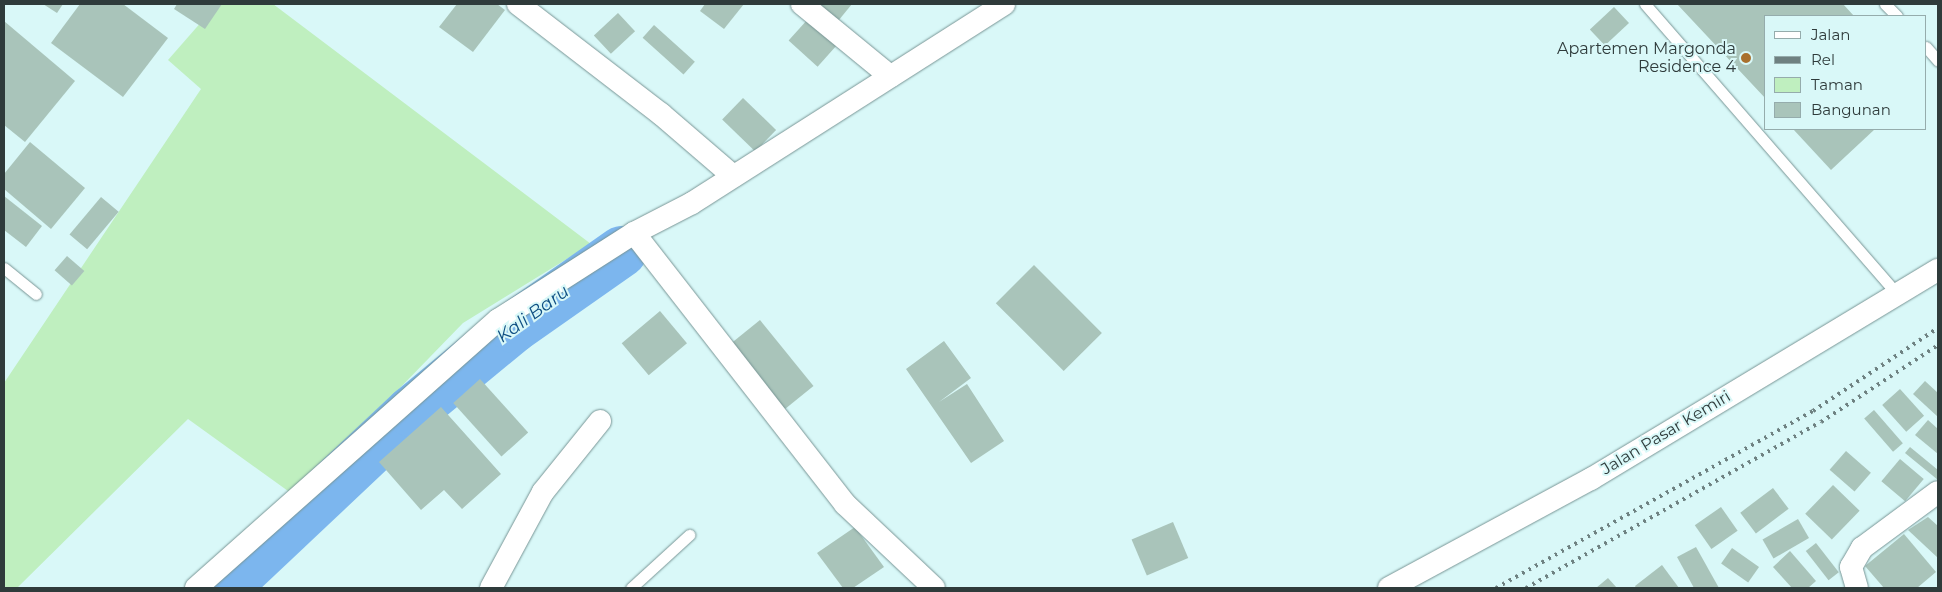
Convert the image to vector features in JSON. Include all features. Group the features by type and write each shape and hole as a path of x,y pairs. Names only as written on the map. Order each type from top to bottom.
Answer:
{"street":[{"path":"518,4 661,114 733,176"},
{"path":"802,4 890,76"},
{"path":"196,588 498,320 634,233 733,176 1004,4"},
{"path":"634,233 845,504 934,588"},
{"name":"Jalan Pasar Kemiri","path":"1389,588 1591,479 1850,322 1899,296 1938,270"},
{"path":"491,588 543,492 600,421"},
{"path":"1856,588 1851,567 1862,548 1938,492"}],"lane":[{"path":"1645,4 1899,296"},
{"path":"1885,4 1896,15"},
{"path":"1927,48 1938,60"},
{"path":"4,268 36,294"},
{"path":"631,588 689,535"}],"green space":[{"path":"217,4 273,4 591,244 463,323 295,496 188,419 17,588 4,588 4,383 201,89 168,60"}],"building":[{"path":"43,4 63,4 57,13"},
{"path":"80,4 123,4 168,38 123,97 51,43"},
{"path":"177,4 222,4 205,29 174,9"},
{"path":"457,4 497,4 505,10 473,52 439,27"},
{"path":"705,4 744,4 724,29 700,11"},
{"path":"808,4 852,4 834,26"},
{"name":"Apartemen Margonda Residence 4","path":"1677,4 1843,4 1853,15 1764,15 1764,97"},
{"path":"1614,7 1629,23 1605,46 1590,30"},
{"path":"618,13 635,31 611,54 594,36"},
{"path":"808,19 837,45 818,67 789,41"},
{"path":"4,21 75,81 25,142 4,125"},
{"path":"654,25 695,62 683,74 643,38"},
{"path":"743,98 776,130 755,152 722,120"},
{"path":"1794,130 1874,130 1831,170"},
{"path":"30,142 85,188 51,229 4,189 4,174"},
{"path":"4,196 42,226 26,247 4,230"},
{"path":"101,197 119,212 87,249 70,235"},
{"path":"67,256 84,271 72,285 55,270"},
{"path":"1034,265 1102,333 1064,371 996,303"},
{"path":"660,311 687,343 649,375 622,343"},
{"path":"760,320 813,386 780,413 727,347"},
{"path":"944,341 971,378 939,402 967,384 1004,441 971,463 906,369"},
{"path":"480,379 528,433 501,457 453,403"},
{"path":"1925,381 1938,393 1938,417 1913,394"},
{"path":"1900,389 1924,416 1906,432 1882,405"},
{"path":"441,407 501,474 462,509 444,490 421,510 379,462"},
{"path":"1874,410 1903,443 1893,452 1864,419"},
{"path":"1928,420 1938,429 1938,454 1915,435"},
{"path":"1910,447 1938,470 1938,480 1905,453"},
{"path":"1846,451 1871,473 1855,492 1830,470"},
{"path":"1900,459 1924,479 1905,501 1881,481"},
{"path":"1833,485 1860,511 1832,539 1805,514"},
{"path":"1773,488 1789,509 1756,533 1740,513"},
{"path":"1721,507 1738,531 1711,549 1695,525"},
{"path":"1928,517 1938,526 1938,558 1908,530"},
{"path":"1798,519 1809,538 1773,559 1762,540"},
{"path":"1173,522 1188,558 1147,575 1132,540"},
{"path":"855,527 884,567 853,588 843,588 817,553"},
{"path":"1904,534 1936,572 1917,588 1884,588 1865,566"},
{"path":"1816,543 1839,572 1829,580 1806,551"},
{"path":"1696,547 1719,588 1694,588 1677,557"},
{"path":"1732,548 1759,567 1748,582 1721,564"},
{"path":"1790,551 1816,581 1808,588 1792,588 1773,567"},
{"path":"1662,565 1679,588 1636,588 1635,586"},
{"path":"1608,578 1617,588 1596,588"}],"waterway":[{"name":"Kali Baru","path":"223,588 411,411 513,327 621,251"}],"railway":[{"path":"1496,588 1813,411 1938,328"},
{"path":"1526,588 1821,422 1938,345"}],"place":[{"name":"Apartemen Margonda Residence 4","path":"1746,58"}]}
